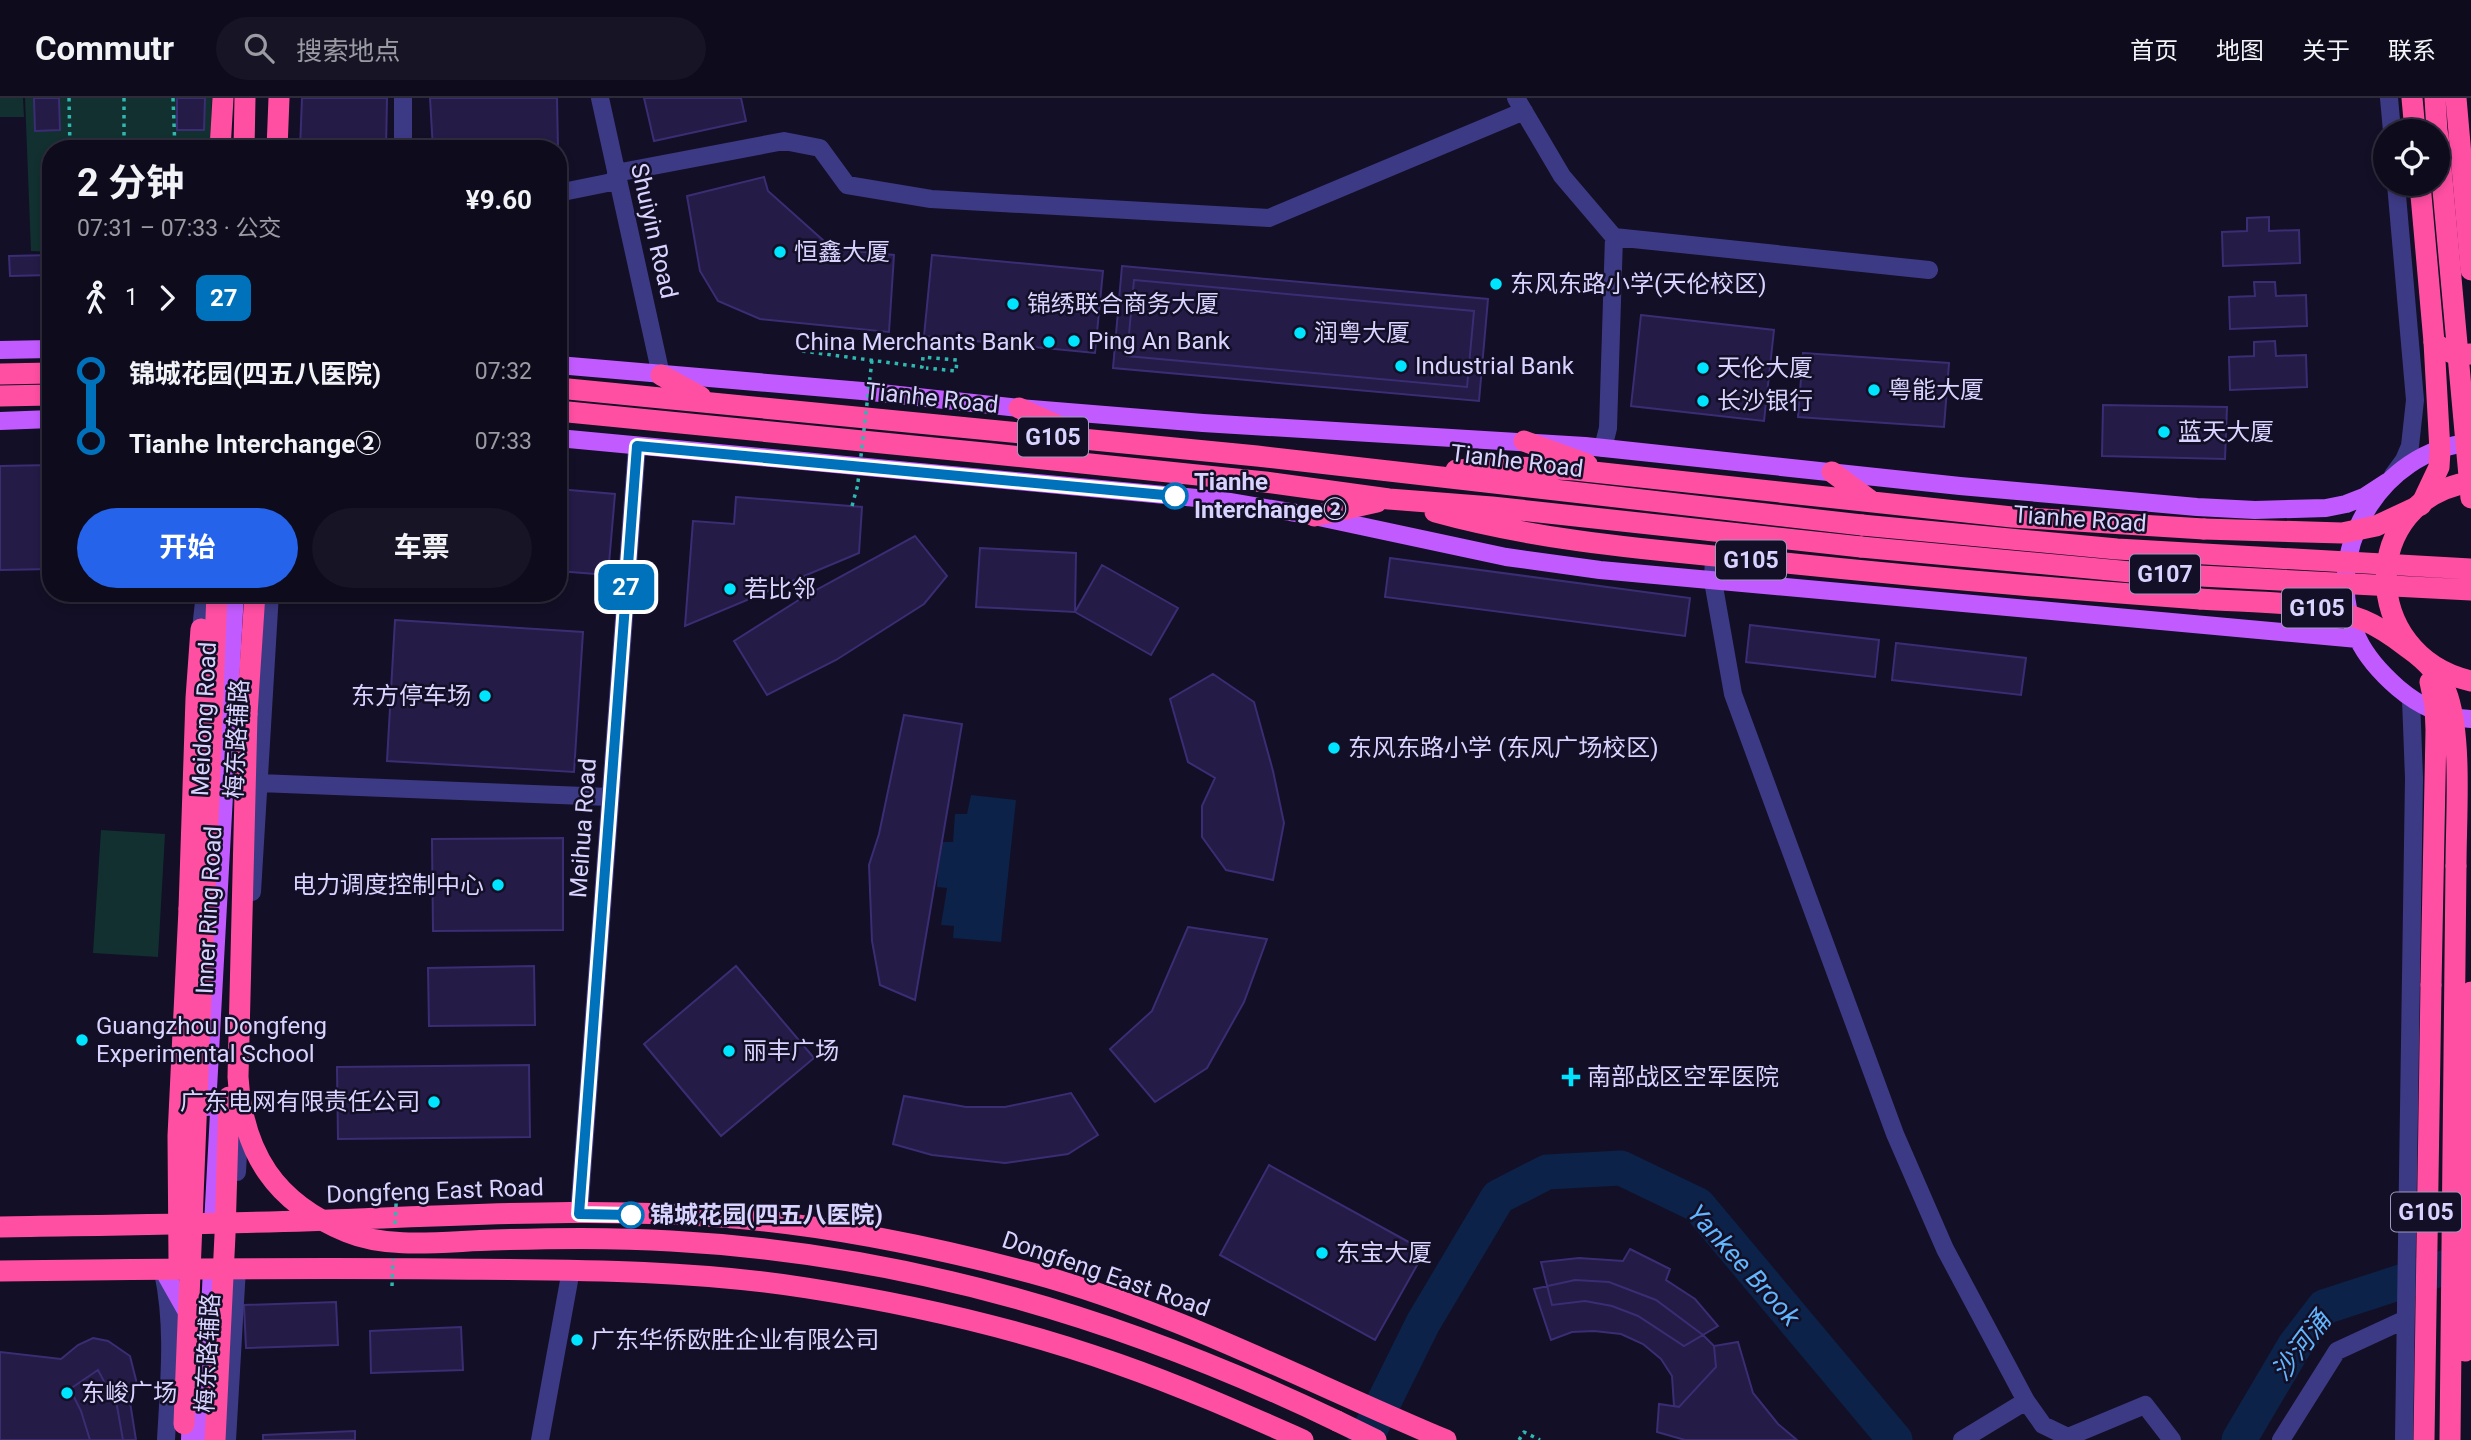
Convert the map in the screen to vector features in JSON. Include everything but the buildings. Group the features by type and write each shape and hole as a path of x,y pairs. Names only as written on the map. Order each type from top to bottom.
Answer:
{"highway":[{"path":"220,140 222,98"},
{"path":"244,140 245,98"},
{"path":"277,140 279,98"},
{"path":"2412,98 2415,119"},
{"path":"2435,98 2437,119"},
{"path":"2456,98 2471,270"},
{"path":"2421,196 2440,451 2439,467 2421,505"},
{"path":"2444,196 2471,498"},
{"path":"2434,342 2444,351 2453,354 2471,354"},
{"path":"0,374 42,373"},
{"path":"661,375 709,401"},
{"name":"Tianhe Road","path":"567,389 1089,440 1862,525 2104,548 2471,569"},
{"path":"0,396 42,395"},
{"path":"1019,408 1089,440"},
{"name":"Tianhe Road","path":"567,412 1265,482 1389,499 1505,508 1861,547 2142,573 2471,590"},
{"path":"1524,440 1616,474"},
{"name":"G105","path":"1398,473 1517,467 1616,474 2012,517 2204,529 2342,533 2376,526 2421,505"},
{"path":"1832,472 1872,502"},
{"path":"2451,1440 2455,748 2447,694 2440,680 2397,628 2389,607 2386,585 2394,541 2406,522 2421,505 2441,491 2471,482"},
{"path":"1314,516 1389,499"},
{"name":"G105","path":"1389,499 1507,530 1554,538 1713,556 2117,594 2301,606 2364,620 2382,629 2420,657 2434,693 2436,730 2427,1138 2424,1440"},
{"path":"2117,594 2129,578 2136,554 2133,534 2128,526"},
{"name":"Inner Ring Road","path":"186,1435 218,602"},
{"name":"Inner Ring Road","path":"215,1440 229,1142 229,1006 253,602"},
{"path":"186,1435 178,1136 201,629"},
{"path":"2420,657 2440,670 2471,681"},
{"path":"247,714 239,1100 249,1142 259,1161 286,1192 324,1220 347,1232 388,1242 563,1238 671,1241 786,1251 912,1273 1040,1304 1153,1341 1265,1387 1376,1440"},
{"path":"2463,1440 2471,992"},
{"name":"Dongfeng East Road","path":"0,1227 235,1224 465,1214 710,1216 772,1222 899,1242 1068,1284 1158,1316 1270,1363 1391,1420 1447,1440"},
{"path":"0,1271 162,1268 571,1270 682,1274 770,1282 916,1309 1020,1335 1115,1363 1303,1440"}],"main road":[{"path":"0,350 42,349"},
{"path":"567,366 1291,430 1524,440 2133,503 2255,510 2301,510 2346,504 2364,497 2409,464 2434,452 2471,443"},
{"path":"0,421 42,419"},
{"path":"567,439 1206,499 1314,516 1506,557 1600,570 2358,639"},
{"path":"2387,482 2371,500 2359,521 2346,568 2350,616 2358,639 2380,673 2411,699 2436,712 2471,719"},
{"name":"Meidong Road","path":"206,1224 235,602"},
{"name":"Meidong Road","path":"206,1224 245,602"},
{"path":"162,1268 182,1301 192,1325 193,1352 186,1435"},
{"path":"204,1440 212,1268"},
{"path":"1391,1420 1420,1440"}],"street":[{"path":"403,98 403,140"},
{"name":"Shuiyin Road","path":"600,98 661,375"},
{"path":"2389,98 2391,119"},
{"path":"567,191 616,177 784,141 820,148 847,185 931,199 1269,218 1520,104 1562,176 1614,237 1608,428 1603,447"},
{"path":"2387,482 2404,460 2410,446 2415,400 2397,196"},
{"path":"1614,237 1929,270"},
{"name":"Meihua Road","path":"579,1214 637,446"},
{"path":"1713,556 1713,581 1733,694 1890,1121 1945,1249 2026,1401 2043,1425 2068,1437 2145,1405 2172,1440"},
{"path":"201,629 204,602"},
{"name":"梅东路辅路","path":"235,1224 269,602"},
{"path":"2404,1440 2413,778 2411,699"},
{"path":"258,783 610,797"},
{"name":"梅东路辅路","path":"162,1268 169,1307 170,1342 166,1440"},
{"name":"梅东路辅路","path":"228,1440 237,1268"},
{"path":"540,1440 571,1270"},
{"path":"2281,1440 2337,1351 2404,1320"},
{"path":"1962,1440 2026,1401"}],"path":[{"path":"69,98 70,140"},
{"path":"124,98 124,140"},
{"path":"173,98 175,140"},
{"path":"802,351 922,367 923,357 957,360 956,371 926,368"},
{"path":"852,506 858,482 872,360"},
{"path":"1519,1440 1524,1432 1540,1440"}],"green space":[{"path":"0,98 23,98 24,117 0,117"},
{"path":"25,98 212,98 210,140 42,140 42,252 31,251"},
{"path":"101,830 165,834 158,957 93,953"}],"water":[{"path":"971,795 1016,800 1001,942 953,938 954,926 941,925 947,888 937,887 939,842 953,842 955,814 967,814"}],"waterway":[{"name":"Yankee Brook","path":"1365,1440 1423,1323 1498,1197 1547,1172 1621,1168 1698,1205 1895,1440"},
{"name":"沙河涌","path":"2239,1440 2295,1345 2324,1307 2471,1259"}],"bus line":[{"name":"27","path":"631,1215 579,1214 637,446 1175,496"}],"place":[{"name":"恒鑫大厦","path":"780,252"},
{"name":"东风东路小学(天伦校区)","path":"1496,284"},
{"name":"锦绣联合商务大厦","path":"1013,304"},
{"name":"润粤大厦","path":"1300,333"},
{"name":"Ping An Bank","path":"1074,341"},
{"name":"China Merchants Bank","path":"1049,342"},
{"name":"Industrial Bank","path":"1401,366"},
{"name":"天伦大厦","path":"1703,368"},
{"name":"粤能大厦","path":"1874,390"},
{"name":"长沙银行","path":"1703,401"},
{"name":"蓝天大厦","path":"2164,432"},
{"name":"Tianhe Interchange②","path":"1175,496"},
{"name":"若比邻","path":"730,589"},
{"name":"东方停车场","path":"485,696"},
{"name":"东风东路小学 (东风广场校区)","path":"1334,748"},
{"name":"电力调度控制中心","path":"498,885"},
{"name":"Guangzhou Dongfeng Experimental School","path":"82,1040"},
{"name":"丽丰广场","path":"729,1051"},
{"name":"南部战区空军医院","path":"1571,1077"},
{"name":"广东电网有限责任公司","path":"434,1102"},
{"name":"锦城花园(四五八医院)","path":"631,1215"},
{"name":"东宝大厦","path":"1322,1253"},
{"name":"广东华侨欧胜企业有限公司","path":"577,1340"},
{"name":"东峻广场","path":"67,1393"}]}
